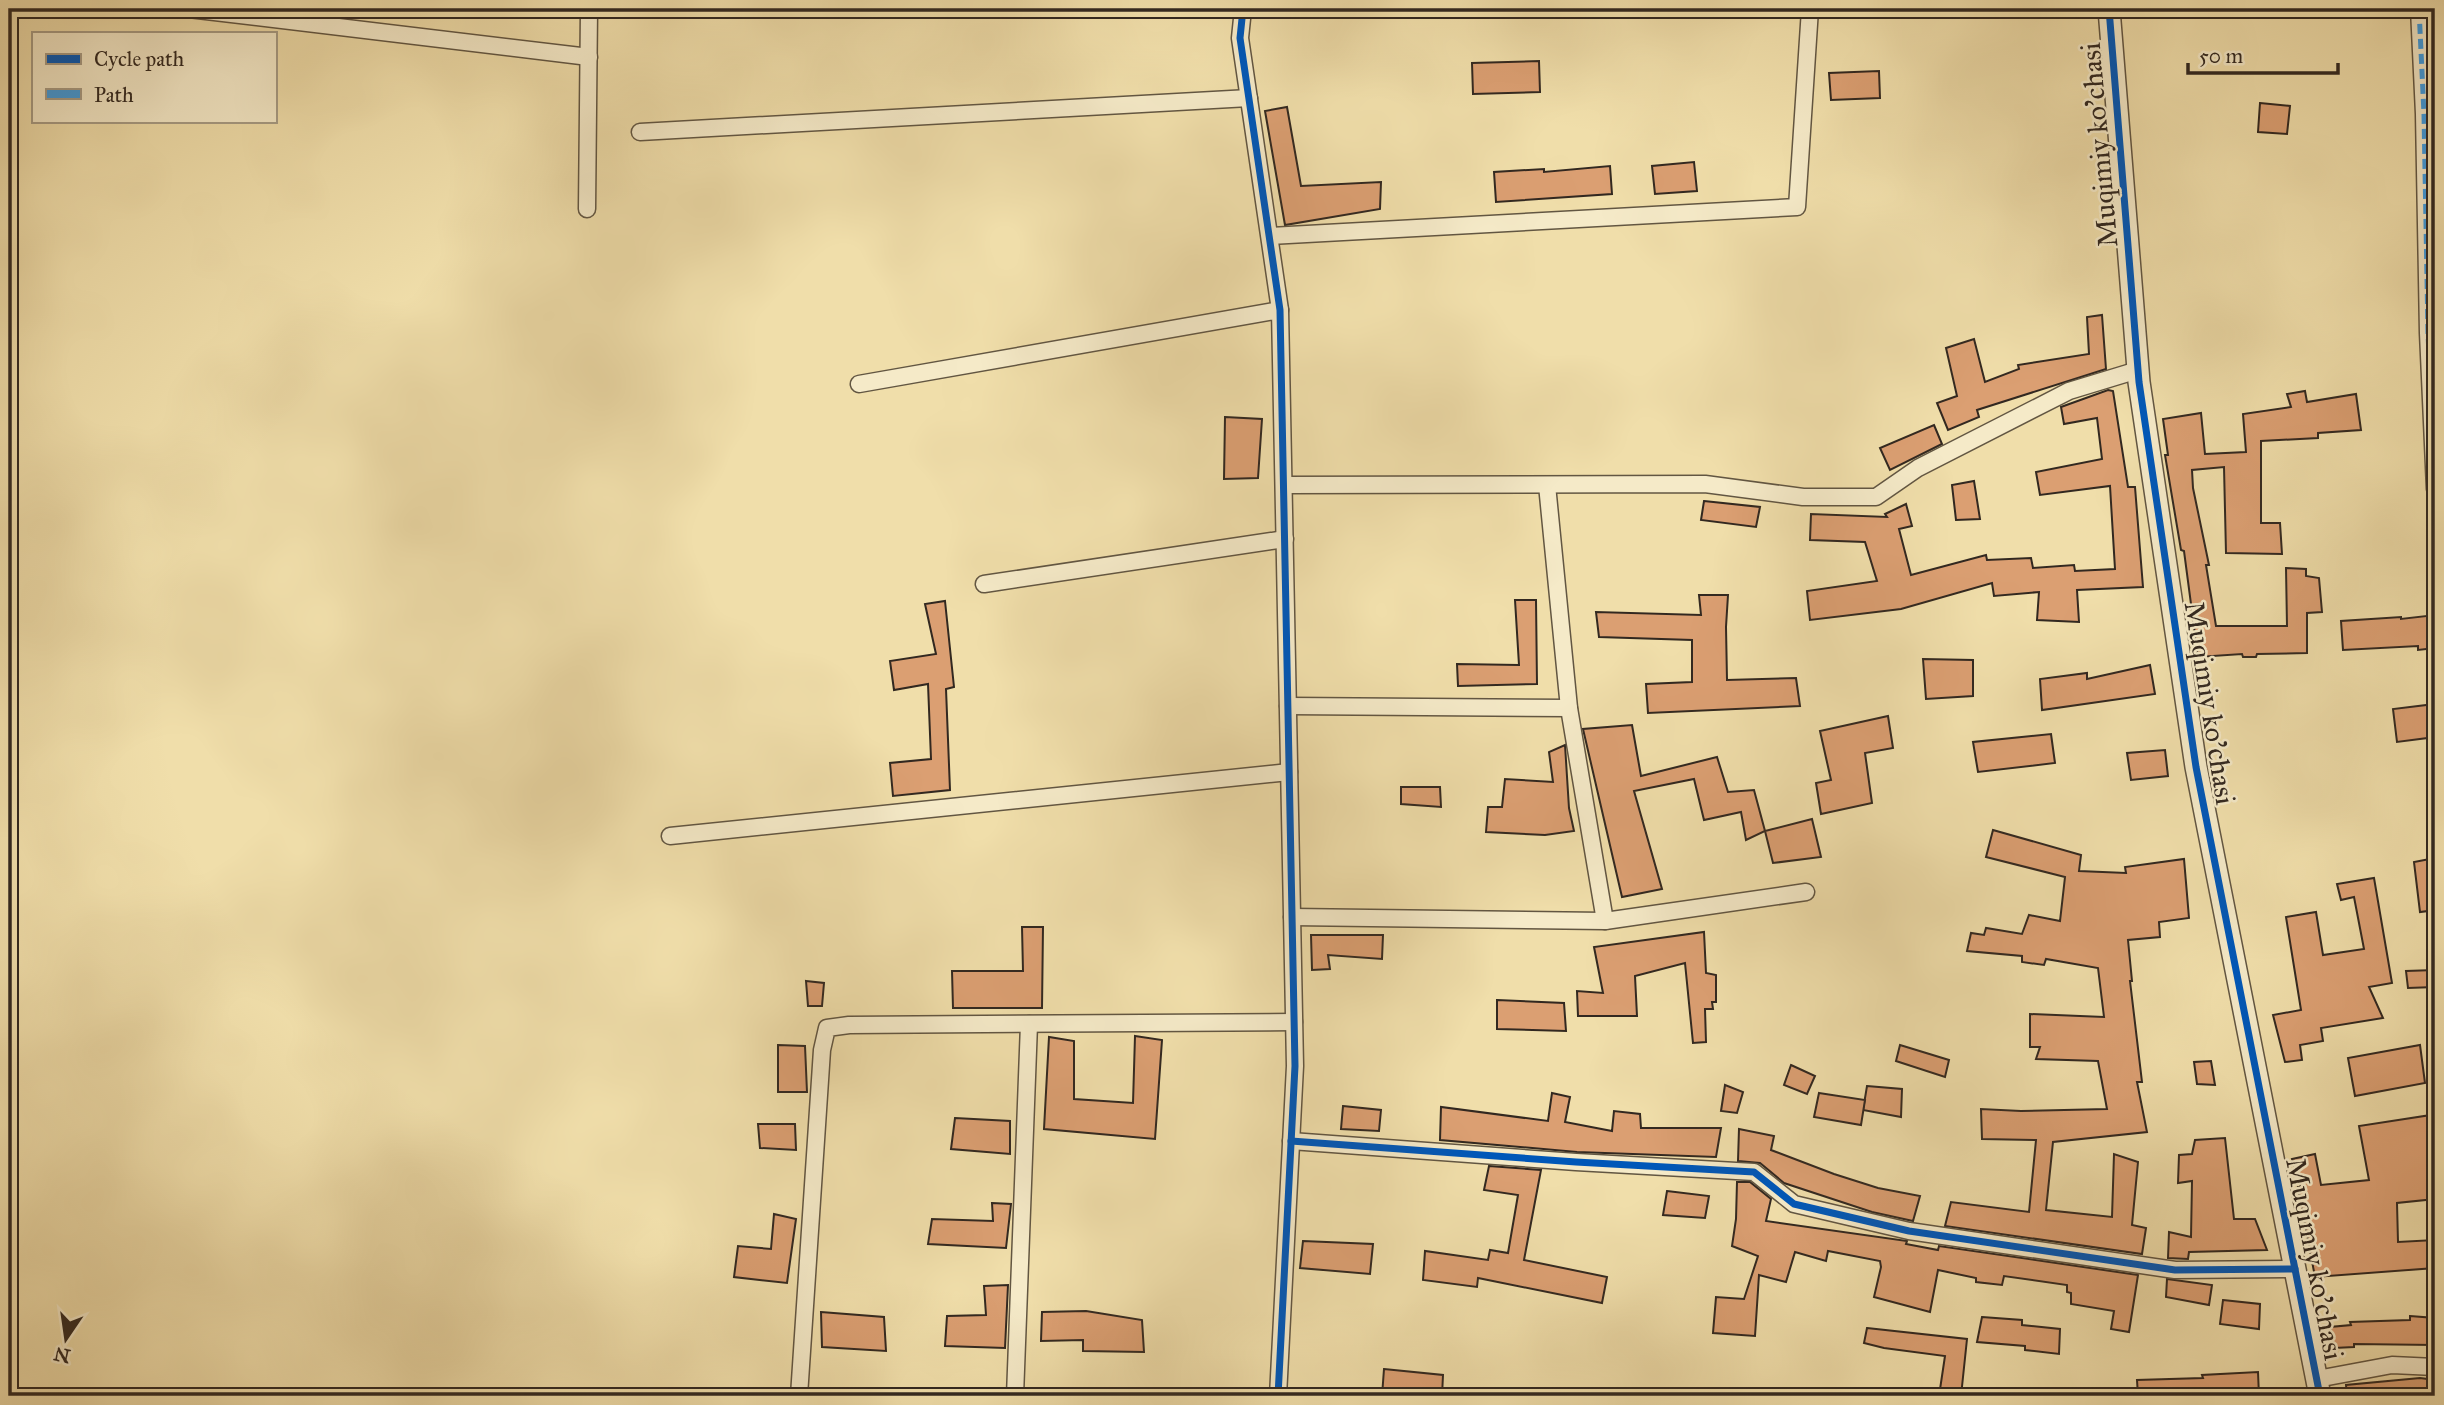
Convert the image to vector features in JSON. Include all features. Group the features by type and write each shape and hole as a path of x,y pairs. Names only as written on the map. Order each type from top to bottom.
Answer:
{"street":[{"path":"189,9 589,57"},
{"path":"587,209 589,9"},
{"path":"1243,9 1240,38 1280,310 1295,1066 1279,1396"},
{"path":"1270,236 1797,207 1810,9"},
{"name":"Muqimiy ko'chasi","path":"2109,9 2138,370 2196,767 2319,1388"},
{"path":"2419,9 2430,115 2428,333 2435,489"},
{"path":"640,132 1249,98"},
{"path":"859,384 1280,310"},
{"path":"1284,485 1705,484 1803,497 1876,497 1918,468 2069,391 2138,370"},
{"path":"1547,485 1569,708 1605,921"},
{"path":"984,584 1285,539"},
{"path":"1288,706 1569,708"},
{"path":"670,836 1289,772"},
{"path":"1292,917 1605,921 1806,892"},
{"path":"799,1396 822,1050 827,1028 849,1025 1294,1022"},
{"path":"1015,1396 1029,1024"},
{"path":"1291,1141 1754,1172 1794,1204 1909,1231 2175,1270 2295,1269"},
{"path":"2319,1388 2392,1365 2435,1367"}],"building":[{"path":"1539,61 1540,92 1473,94 1472,63"},
{"path":"1879,71 1880,98 1831,100 1829,73"},
{"path":"2260,103 2290,106 2287,134 2258,132"},
{"path":"1287,107 1301,186 1381,182 1380,209 1285,225 1265,111"},
{"path":"1694,162 1697,191 1655,194 1652,166"},
{"path":"1610,166 1612,194 1496,202 1494,172 1544,169 1544,172"},
{"path":"2102,315 2106,369 1977,410 1979,417 1948,430 1937,403 1957,396 1946,348 1974,339 1985,382 2019,369 2018,365 2089,354 2087,317"},
{"path":"2108,390 2113,391 2128,487 2135,487 2143,587 2077,590 2079,622 2037,620 2039,592 1994,596 1992,583 1901,609 1810,620 1807,591 1877,581 1865,542 1810,540 1811,514 1887,517 1885,514 1906,504 1912,526 1899,529 1911,575 1986,555 1987,560 2031,558 2033,568 2074,565 2075,571 2115,569 2110,486 2040,495 2036,472 2102,459 2097,418 2064,424 2061,407"},
{"path":"2305,391 2307,402 2356,394 2361,430 2318,433 2318,438 2261,441 2261,523 2280,523 2282,554 2226,553 2224,467 2192,470 2193,488 2209,565 2206,565 2216,626 2287,626 2286,568 2306,569 2306,576 2319,578 2322,612 2307,613 2307,653 2257,654 2256,657 2243,657 2242,654 2198,657 2184,551 2181,550 2165,455 2168,455 2163,419 2201,413 2205,454 2246,452 2243,414 2291,407 2287,394"},
{"path":"1225,417 1262,419 1258,478 1224,479"},
{"path":"1934,425 1942,444 1890,470 1880,448"},
{"path":"1974,481 1980,519 1956,520 1952,485"},
{"path":"1704,501 1760,507 1756,527 1701,520"},
{"path":"1699,595 1728,595 1727,680 1796,678 1800,706 1648,713 1646,684 1692,682 1692,640 1599,637 1596,612 1701,615"},
{"path":"1515,600 1536,600 1537,684 1458,686 1457,664 1519,665"},
{"path":"945,601 954,687 946,689 950,790 893,796 890,763 931,759 928,684 894,690 890,661 936,654 925,604"},
{"path":"2435,615 2435,648 2418,650 2418,646 2343,650 2341,621"},
{"path":"1923,659 1973,660 1973,696 1926,699"},
{"path":"2150,665 2155,694 2042,710 2040,679 2087,673 2087,679"},
{"path":"2435,704 2435,737 2397,742 2393,709"},
{"path":"1888,716 1893,748 1865,753 1872,803 1821,814 1816,783 1831,780 1820,731"},
{"path":"1632,725 1641,776 1717,757 1728,792 1754,790 1765,831 1746,840 1741,812 1704,820 1694,779 1634,791 1662,889 1622,897 1583,729"},
{"path":"2051,734 2055,763 1978,772 1973,742"},
{"path":"1565,745 1569,808 1574,831 1545,835 1486,832 1488,807 1502,807 1505,779 1553,782 1549,752"},
{"path":"2165,750 2168,776 2131,780 2127,753"},
{"path":"1401,787 1440,787 1441,807 1401,804"},
{"path":"1812,819 1821,857 1773,863 1765,831"},
{"path":"1993,830 2081,855 2079,871 2126,873 2125,867 2184,859 2189,918 2159,922 2160,937 2128,940 2142,1082 2137,1082 2147,1132 2053,1142 2046,1210 2112,1217 2114,1154 2138,1162 2132,1225 2146,1228 2142,1254 1945,1226 1951,1202 2029,1212 2036,1140 1982,1139 1981,1109 2107,1109 2098,1061 2036,1059 2040,1047 2030,1047 2030,1014 2104,1017 2098,968 2046,959 2044,965 2022,962 2022,956 1967,951 1971,933 1984,935 1986,928 2022,934 2029,915 2060,921 2065,877 1986,857"},
{"path":"2435,858 2435,910 2420,912 2414,862"},
{"path":"2374,878 2392,983 2369,987 2383,1018 2321,1028 2323,1041 2300,1045 2302,1060 2285,1062 2273,1015 2301,1010 2286,917 2316,912 2323,955 2364,949 2354,897 2341,900 2337,884"},
{"path":"1022,927 1043,927 1042,1008 953,1008 952,971 1023,971"},
{"path":"1704,932 1706,973 1716,975 1716,1002 1712,1002 1713,1009 1705,1009 1706,1042 1693,1043 1685,963 1635,976 1637,1016 1578,1016 1577,991 1603,993 1594,947"},
{"path":"1311,935 1383,935 1382,959 1328,955 1330,969 1312,970"},
{"path":"2435,970 2435,987 2408,988 2406,971"},
{"path":"806,981 824,983 822,1006 808,1006"},
{"path":"1497,1000 1564,1003 1566,1031 1497,1029"},
{"path":"1135,1036 1162,1040 1155,1139 1044,1129 1049,1037 1074,1041 1074,1099 1133,1103"},
{"path":"778,1045 805,1046 807,1092 778,1092"},
{"path":"1900,1045 1949,1060 1945,1077 1896,1061"},
{"path":"2420,1045 2425,1083 2355,1096 2348,1058"},
{"path":"2211,1061 2215,1085 2197,1084 2194,1062"},
{"path":"1791,1065 1815,1076 1807,1094 1784,1085"},
{"path":"1725,1085 1743,1092 1737,1113 1721,1111"},
{"path":"1867,1086 1902,1089 1901,1117 1863,1110"},
{"path":"1552,1093 1570,1097 1565,1122 1612,1131 1614,1111 1640,1114 1641,1128 1721,1128 1716,1157 1577,1152 1440,1140 1441,1107 1548,1121"},
{"path":"1819,1093 1865,1100 1861,1125 1814,1117"},
{"path":"1343,1106 1381,1110 1379,1131 1341,1129"},
{"path":"2431,1115 2435,1144 2435,1199 2397,1203 2398,1242 2435,1240 2435,1268 2315,1277 2298,1187 2301,1187 2292,1159 2315,1154 2321,1185 2369,1180 2359,1126"},
{"path":"955,1118 1010,1121 1010,1154 951,1149"},
{"path":"758,1124 795,1124 796,1150 760,1148"},
{"path":"1739,1129 1774,1136 1771,1150 1834,1174 1878,1188 1920,1196 1913,1221 1872,1212 1784,1183 1760,1163 1738,1161"},
{"path":"2225,1138 2234,1219 2255,1219 2267,1250 2189,1252 2188,1259 2168,1258 2169,1232 2191,1237 2192,1181 2178,1183 2179,1155 2192,1154 2195,1140"},
{"path":"1489,1166 1541,1170 1524,1260 1607,1277 1602,1303 1478,1278 1477,1287 1423,1280 1425,1251 1488,1260 1490,1250 1508,1253 1518,1195 1484,1190"},
{"path":"1737,1182 1750,1182 1771,1199 1766,1221 1907,1241 1906,1244 1938,1250 1939,1246 2138,1275 2129,1332 2111,1329 2114,1311 2071,1304 2071,1293 2067,1292 2067,1285 2004,1276 2002,1285 1976,1282 1976,1278 1938,1270 1930,1312 1874,1297 1880,1261 1828,1251 1826,1261 1795,1252 1786,1282 1759,1275 1755,1336 1713,1333 1716,1297 1744,1299 1758,1256 1732,1246"},
{"path":"1667,1191 1709,1196 1705,1218 1663,1215"},
{"path":"992,1203 1011,1204 1006,1248 928,1244 932,1219 993,1221"},
{"path":"774,1214 796,1219 787,1283 734,1277 738,1246 771,1249"},
{"path":"1303,1241 1373,1244 1370,1274 1300,1268"},
{"path":"2167,1279 2212,1285 2209,1305 2166,1297"},
{"path":"1008,1285 1005,1348 945,1346 947,1316 986,1315 984,1286"},
{"path":"2223,1300 2260,1304 2259,1329 2220,1324"},
{"path":"1086,1311 1142,1320 1144,1352 1083,1351 1083,1340 1041,1341 1042,1312"},
{"path":"821,1312 884,1317 886,1351 822,1347"},
{"path":"2410,1316 2435,1318 2435,1345 2354,1344 2354,1347 2334,1348 2330,1327 2351,1325 2350,1322 2410,1320"},
{"path":"1982,1317 2022,1320 2022,1325 2060,1329 2059,1354 2025,1350 2025,1346 1977,1342"},
{"path":"1867,1328 1967,1339 1961,1396 1939,1396 1945,1356 1864,1343"},
{"path":"1384,1369 1443,1375 1442,1396 1382,1396"},
{"path":"2258,1372 2259,1396 2138,1396 2137,1380 2203,1378 2202,1375"},
{"path":"2420,1378 2435,1380 2435,1396 2347,1396 2346,1385"}],"marked path":[{"path":"2419,9 2435,489"}],"cycle path":[{"path":"1243,9 1240,38 1280,310 1295,1066 1278,1396"},
{"path":"2109,9 2139,382 2196,767 2320,1396"},
{"path":"1291,1141 1754,1172 1794,1204 1909,1231 2175,1270 2295,1269"}]}
